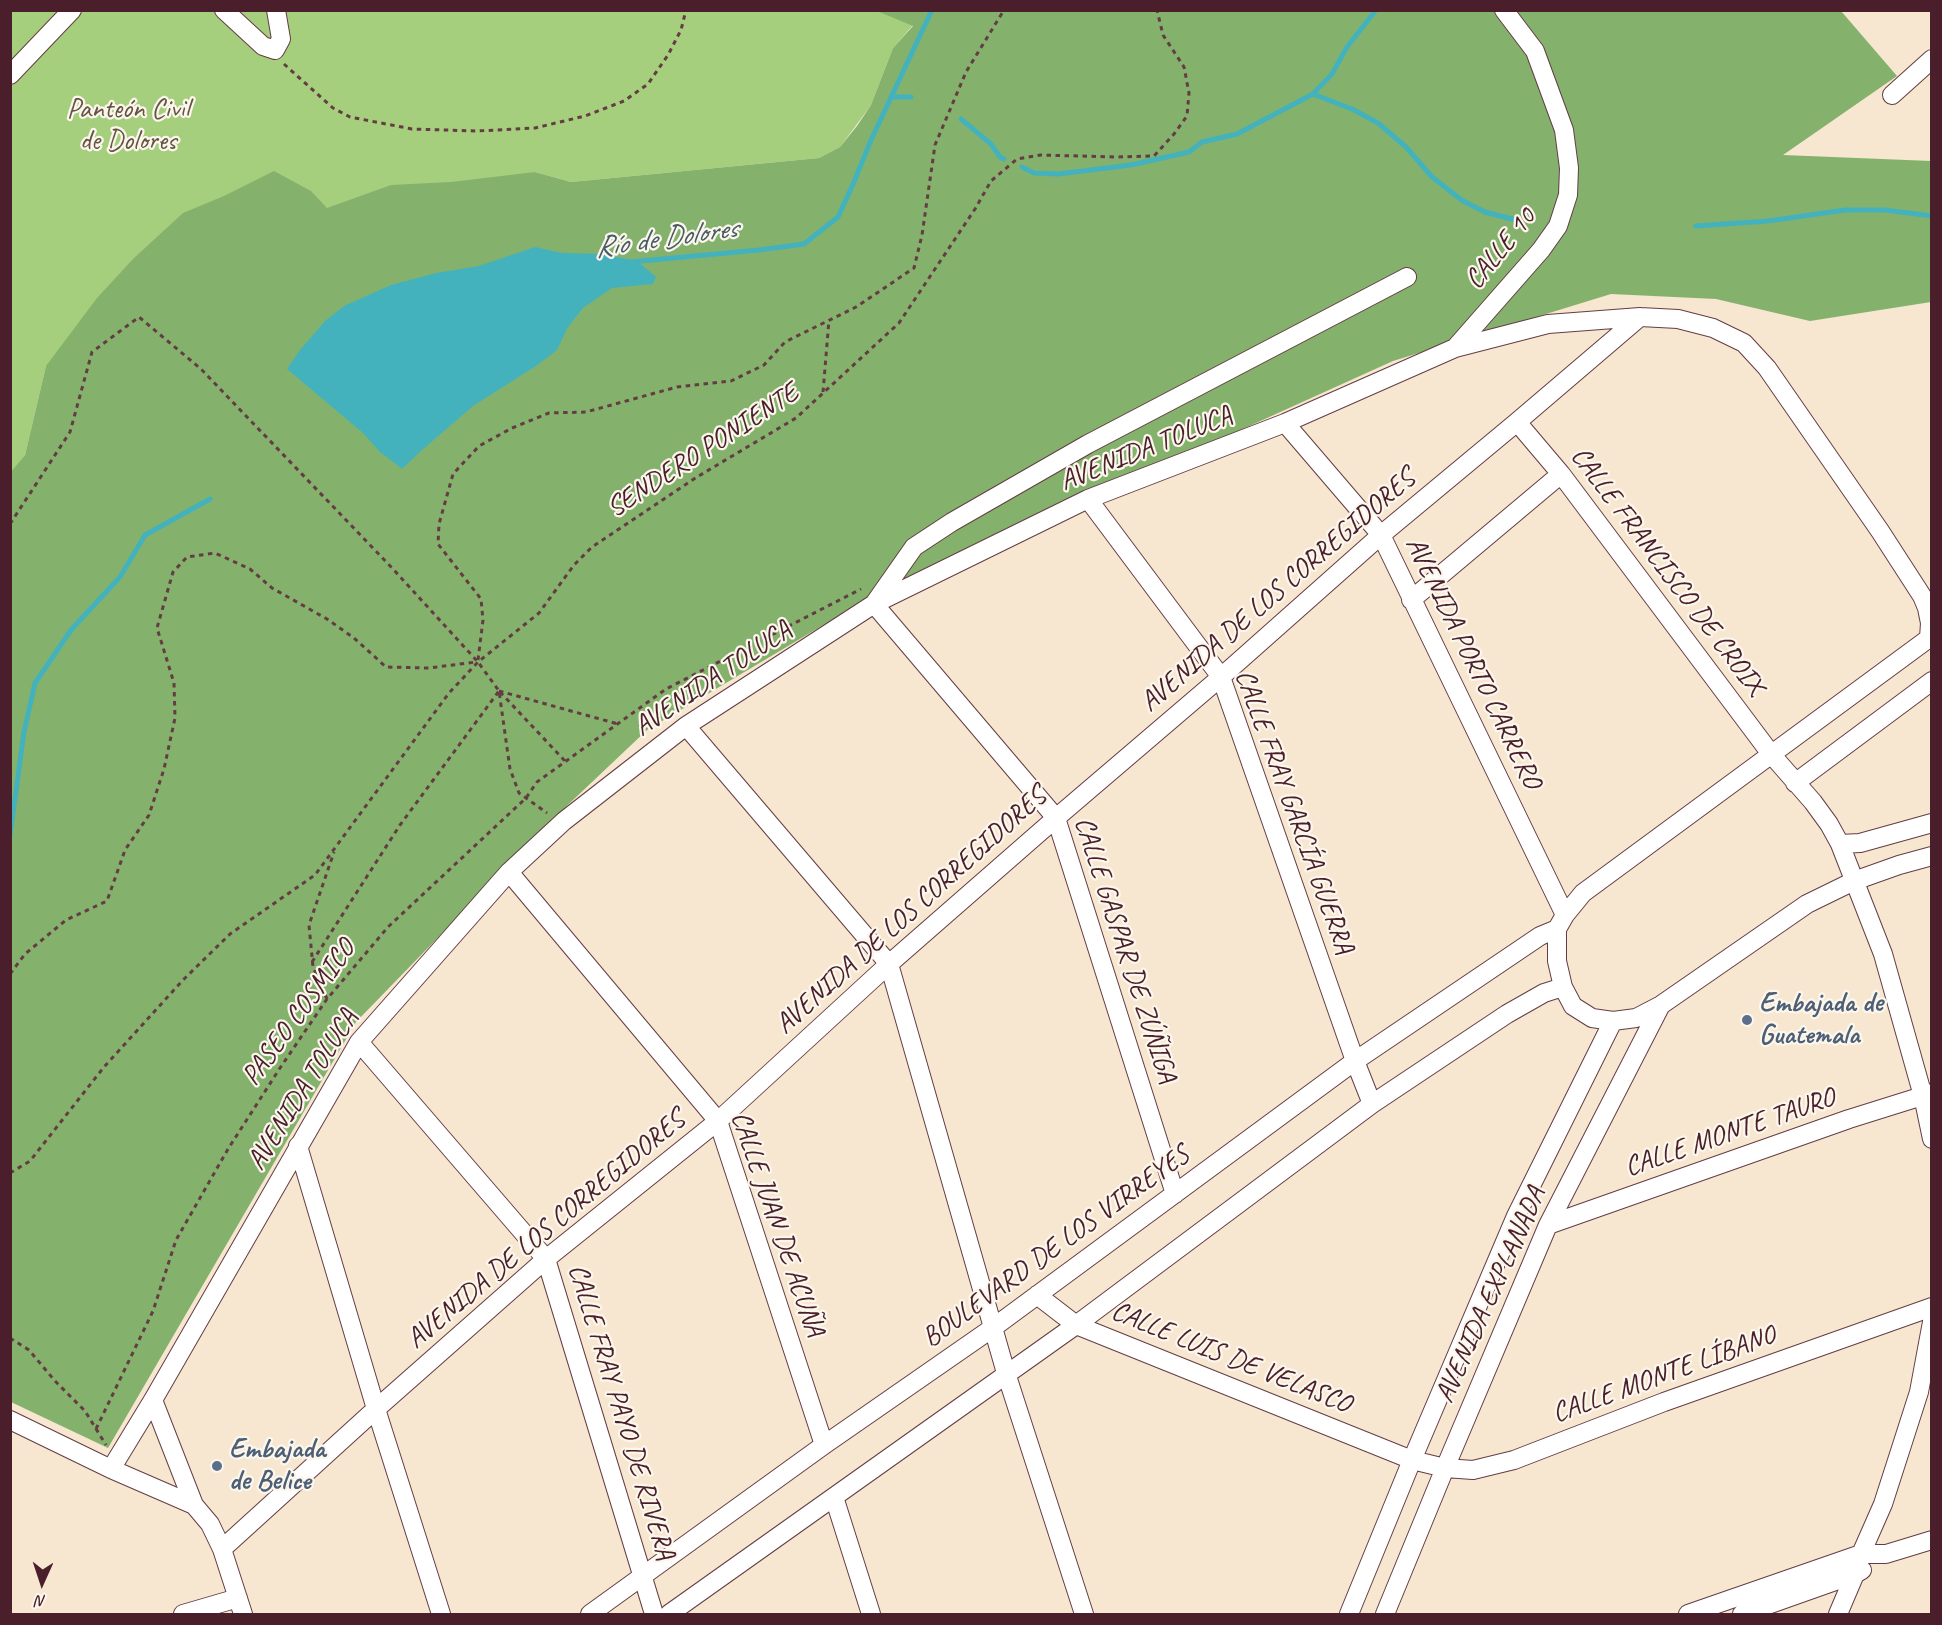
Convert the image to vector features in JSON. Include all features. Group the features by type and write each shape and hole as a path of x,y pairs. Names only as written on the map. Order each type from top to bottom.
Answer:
{"street":[{"path":"10,75 72,10"},
{"path":"224,10 263,46 275,50 281,39 276,10"},
{"name":"CALLE 10","path":"1455,348 1541,250 1558,226 1568,195 1569,168 1564,130 1534,51 1504,10"},
{"path":"1892,95 1932,60"},
{"path":"874,604 914,547 952,522 1088,444 1407,277"},
{"name":"AVENIDA TOLUCA","path":"111,1469 153,1400 358,1042 509,872 564,821 686,726 874,604 1088,499 1285,423 1455,348 1548,324 1640,317 1678,319 1713,328 1744,343 1774,378 1881,531 1922,596 1929,616 1930,637"},
{"name":"AVENIDA DE LOS CORREGIDORES","path":"222,1550 376,1409 546,1259 718,1121 889,964 1056,818 1221,677 1381,535 1640,317"},
{"name":"CALLE FRANCISCO DE CROIX","path":"1517,422 1561,474 1771,754 1813,802 1840,844 1876,931 1927,1094 1932,1139"},
{"name":"AVENIDA PORTO CARRERO","path":"1285,423 1381,535 1561,922"},
{"path":"1411,600 1561,474"},
{"name":"CALLE FRAY GARCÍA GUERRA","path":"1088,499 1221,677 1372,1104"},
{"name":"CALLE GASPAR DE ZÚÑIGA","path":"874,604 1056,818 1175,1194"},
{"path":"1930,637 1583,893 1561,922 1557,961 1563,987 1573,1006 1592,1018 1613,1021 1636,1018 1661,1005 1808,904 1854,881 1932,856"},
{"path":"1796,783 1932,681"},
{"path":"686,726 889,964 1006,1373 1084,1614"},
{"path":"1840,844 1860,843 1932,823"},
{"name":"CALLE JUAN DE ACUÑA","path":"509,872 718,1121 824,1446"},
{"name":"BOULEVARD DE LOS VIRREYES","path":"590,1614 994,1327 1355,1061 1561,922"},
{"path":"669,1614 1076,1325 1372,1104 1507,1014 1544,993 1563,987"},
{"name":"AVENIDA EXPLANADA","path":"1385,1614 1548,1225 1661,1005"},
{"name":"AVENIDA EXPLANADA","path":"1349,1614 1516,1216 1613,1021"},
{"name":"CALLE FRAY PAYO DE RIVERA","path":"358,1042 546,1259 654,1614"},
{"name":"CALLE MONTE TAURO","path":"1548,1225 1849,1119 1927,1094"},
{"path":"298,1146 376,1409 441,1614"},
{"name":"CALLE LUIS DE VELASCO","path":"1037,1295 1076,1325 1412,1460"},
{"name":"CALLE MONTE LÍBANO","path":"1412,1460 1445,1468 1473,1470 1514,1461 1664,1402 1932,1307"},
{"path":"1838,1614 1883,1504 1919,1392 1932,1322"},
{"path":"153,1400 195,1505 210,1524 222,1550 241,1606 183,1614"},
{"path":"10,1420 111,1469 195,1505"},
{"path":"834,1497 871,1614"},
{"path":"1742,1614 1855,1574 1886,1554 1932,1540"},
{"path":"1688,1614 1861,1554 1886,1554"}],"path":[{"path":"275,50 282,63 318,96 333,108 350,117 412,129 477,131 535,128 585,116 624,101 648,84 668,55 681,30 686,10"},
{"path":"478,662 483,620 481,599 438,544 439,524 453,474 479,446 512,428 549,413 586,412 677,387 731,381 764,365 785,342 856,307 914,268 922,235 935,145 966,72 1004,10"},
{"name":"SENDERO PONIENTE","path":"10,1173 30,1161 104,1067 183,980 230,934 315,875 449,693 478,662 539,613 574,565 592,547 697,477 796,418 899,323 991,181 1017,159 1041,155 1154,156 1174,134 1186,116 1189,93 1184,67 1163,35 1157,10"},
{"path":"10,524 69,432 92,352 139,317 201,369 377,553 478,662 499,691 565,761"},
{"path":"823,394 829,320"},
{"path":"10,974 25,954 66,920 107,901 125,850 149,815 164,770 175,718 174,683 157,628 173,572 187,557 215,553 250,569 272,588 327,619 354,638 386,667 429,668 478,662"},
{"name":"PASEO COSMICO","path":"96,1429 153,1311 176,1240 228,1149 327,999 388,927 525,798 537,782 666,689 865,587"},
{"path":"499,691 618,724"},
{"path":"499,691 510,769 519,793 554,818 564,821"},
{"path":"312,962 400,825 499,691"},
{"path":"327,999 312,962 309,925 335,849"},
{"path":"10,1338 29,1350 55,1381 85,1411 108,1448 111,1469"}],"green space":[{"name":"Panteón Civil de Dolores","path":"877,10 913,25 893,48 871,105 840,147 819,158 571,182 535,172 46,366 25,455 11,473 11,11"},
{"path":"877,11 1841,11 1897,76 1783,155 1931,161 1931,302 1810,321 1716,299 1611,294 1393,361 867,599 647,730 554,818 356,1022 108,1448 11,1402 10,473 25,455 46,366 97,298 133,259 183,213 274,171 311,191 327,208 391,185 451,182 535,172 571,182 819,158 840,147 857,126 871,105 893,48 913,26"}],"water":[{"path":"535,247 562,253 601,254 637,261 656,277 653,284 612,288 583,308 568,327 557,350 473,406 402,469 287,369 325,321 344,306 391,285 436,273 479,266"}],"waterway":[{"name":"Río de Dolores","path":"630,262 804,244 838,217 932,10"},
{"path":"1022,167 1034,173 1058,174 1131,165 1189,152 1202,142 1237,134 1313,94 1332,74 1347,47 1376,10"},
{"path":"1313,94 1352,109 1378,123 1406,147 1432,177 1463,201 1485,212 1516,220"},
{"path":"891,97 911,97"},
{"path":"961,119 991,144 1004,159"},
{"path":"1696,226 1768,221 1845,210 1885,210 1932,216"},
{"name":"Río de Dolores","path":"10,835 24,732 35,683 71,630 120,577 145,535 210,499"}],"place":[{"name":"Embajada de Guatemala","path":"1747,1020"},
{"name":"Embajada de Belice","path":"217,1466"}]}
